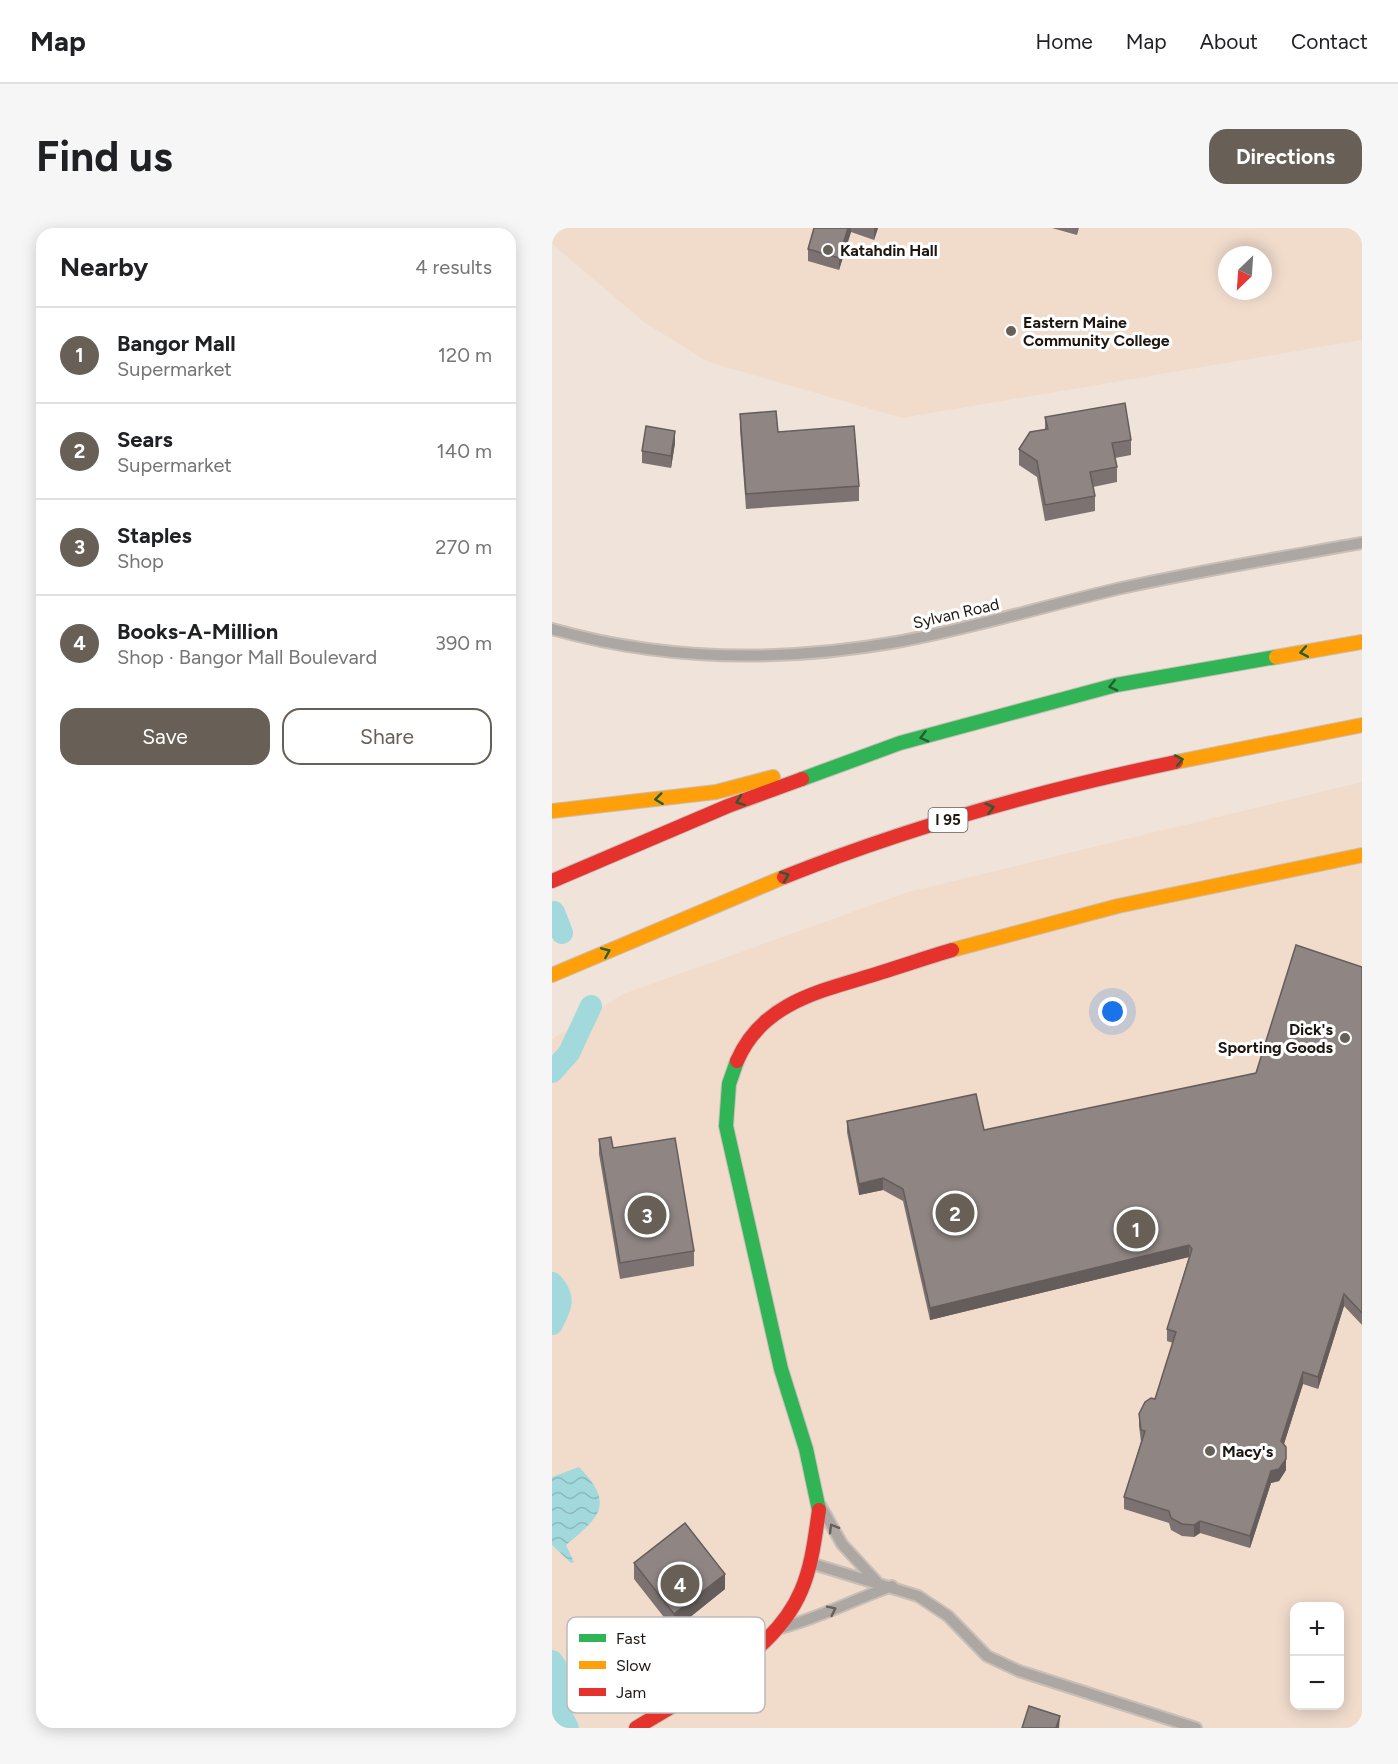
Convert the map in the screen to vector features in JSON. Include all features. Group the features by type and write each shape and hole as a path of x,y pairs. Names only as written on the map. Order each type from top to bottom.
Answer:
{"main road":[{"path":"552,811 716,792 1116,685 1362,642"},
{"name":"I 95","path":"552,975 784,876 939,822 1148,766 1362,724"},
{"path":"552,881 728,806 900,743"},
{"path":"765,1640 777,1629 801,1592 810,1563 820,1505 806,1449 781,1369 726,1126 726,1093 731,1073 748,1039 779,1010 807,997 943,952 1141,900 1362,855"},
{"path":"636,1728 660,1713"}],"street":[{"name":"Sylvan Road","path":"552,629 585,639 696,654 746,656 819,651 896,642 1125,587 1362,543"},
{"path":"820,1505 842,1544 876,1581"},
{"path":"810,1563 876,1581 918,1596 948,1616 987,1656 1011,1668 1196,1728"},
{"path":"777,1629 808,1621 840,1605 892,1586"}],"shaded area":[{"name":"Eastern Maine Community College","path":"552,228 1362,228 1362,340 902,418 708,362 645,323 552,244"},
{"path":"1362,782 1362,1728 552,1728 552,1039 623,994 908,892"}],"water":[{"path":"579,1467 597,1491 600,1501 595,1518 566,1545 574,1562 571,1563 552,1545 552,1477"}],"building":[{"path":"814,228 848,228 839,258 808,249"},
{"path":"1125,403 1131,440 1112,443 1117,467 1090,472 1095,496 1045,505 1037,461 1019,449 1030,432 1048,429 1045,417"},
{"path":"776,411 778,432 854,426 859,486 746,494 740,414"},
{"path":"646,426 675,431 671,456 642,451"},
{"path":"1296,945 1362,967 1362,1313 1344,1294 1318,1377 1303,1372 1281,1441 1286,1447 1286,1459 1279,1469 1271,1471 1250,1536 1200,1521 1194,1525 1182,1524 1171,1518 1169,1511 1124,1497 1145,1431 1141,1430 1139,1414 1145,1402 1151,1398 1155,1399 1176,1332 1167,1329 1192,1249 1189,1245 930,1308 903,1189 883,1178 859,1184 847,1121 976,1094 984,1130 1256,1073"},
{"path":"611,1137 613,1148 675,1138 694,1251 620,1263 599,1139"},
{"path":"685,1523 725,1574 674,1614 634,1563"},
{"path":"1029,1706 1060,1716 1056,1728 1022,1728"}],"waterway":[{"path":"554,912 562,933"},
{"path":"552,1072 569,1053 591,1006"},
{"path":"552,1283 561,1298 558,1313 552,1324"},
{"path":"552,1661 561,1675 557,1707 568,1728"}],"traffic: fast":[{"path":"802,779 900,743 1116,685 1276,657"},
{"path":"737,1061 729,1084 726,1126 781,1369 806,1449 819,1510"}],"traffic: slow":[{"path":"1276,657 1362,642"},
{"path":"1176,762 1362,725"},
{"path":"552,811 716,792 773,777"},
{"path":"952,950 1118,906 1362,855"},
{"path":"552,975 784,877"}],"traffic: jam":[{"path":"784,877 880,841 977,811 1176,762"},
{"path":"552,881 728,806 802,779"},
{"path":"737,1061 759,1027 790,1005 825,990 952,950"},
{"path":"765,1641 788,1614 801,1591 813,1551 819,1510"},
{"path":"636,1728 661,1713"}],"place":[{"name":"Katahdin Hall","path":"828,250"},
{"name":"Eastern Maine Community College","path":"1011,331"},
{"name":"Dick's Sporting Goods","path":"1345,1038"},
{"name":"Sears","path":"955,1213"},
{"name":"Staples","path":"647,1215"},
{"name":"Bangor Mall","path":"1136,1229"},
{"name":"Macy's","path":"1210,1451"},
{"name":"Books-A-Million","path":"680,1584"}]}
